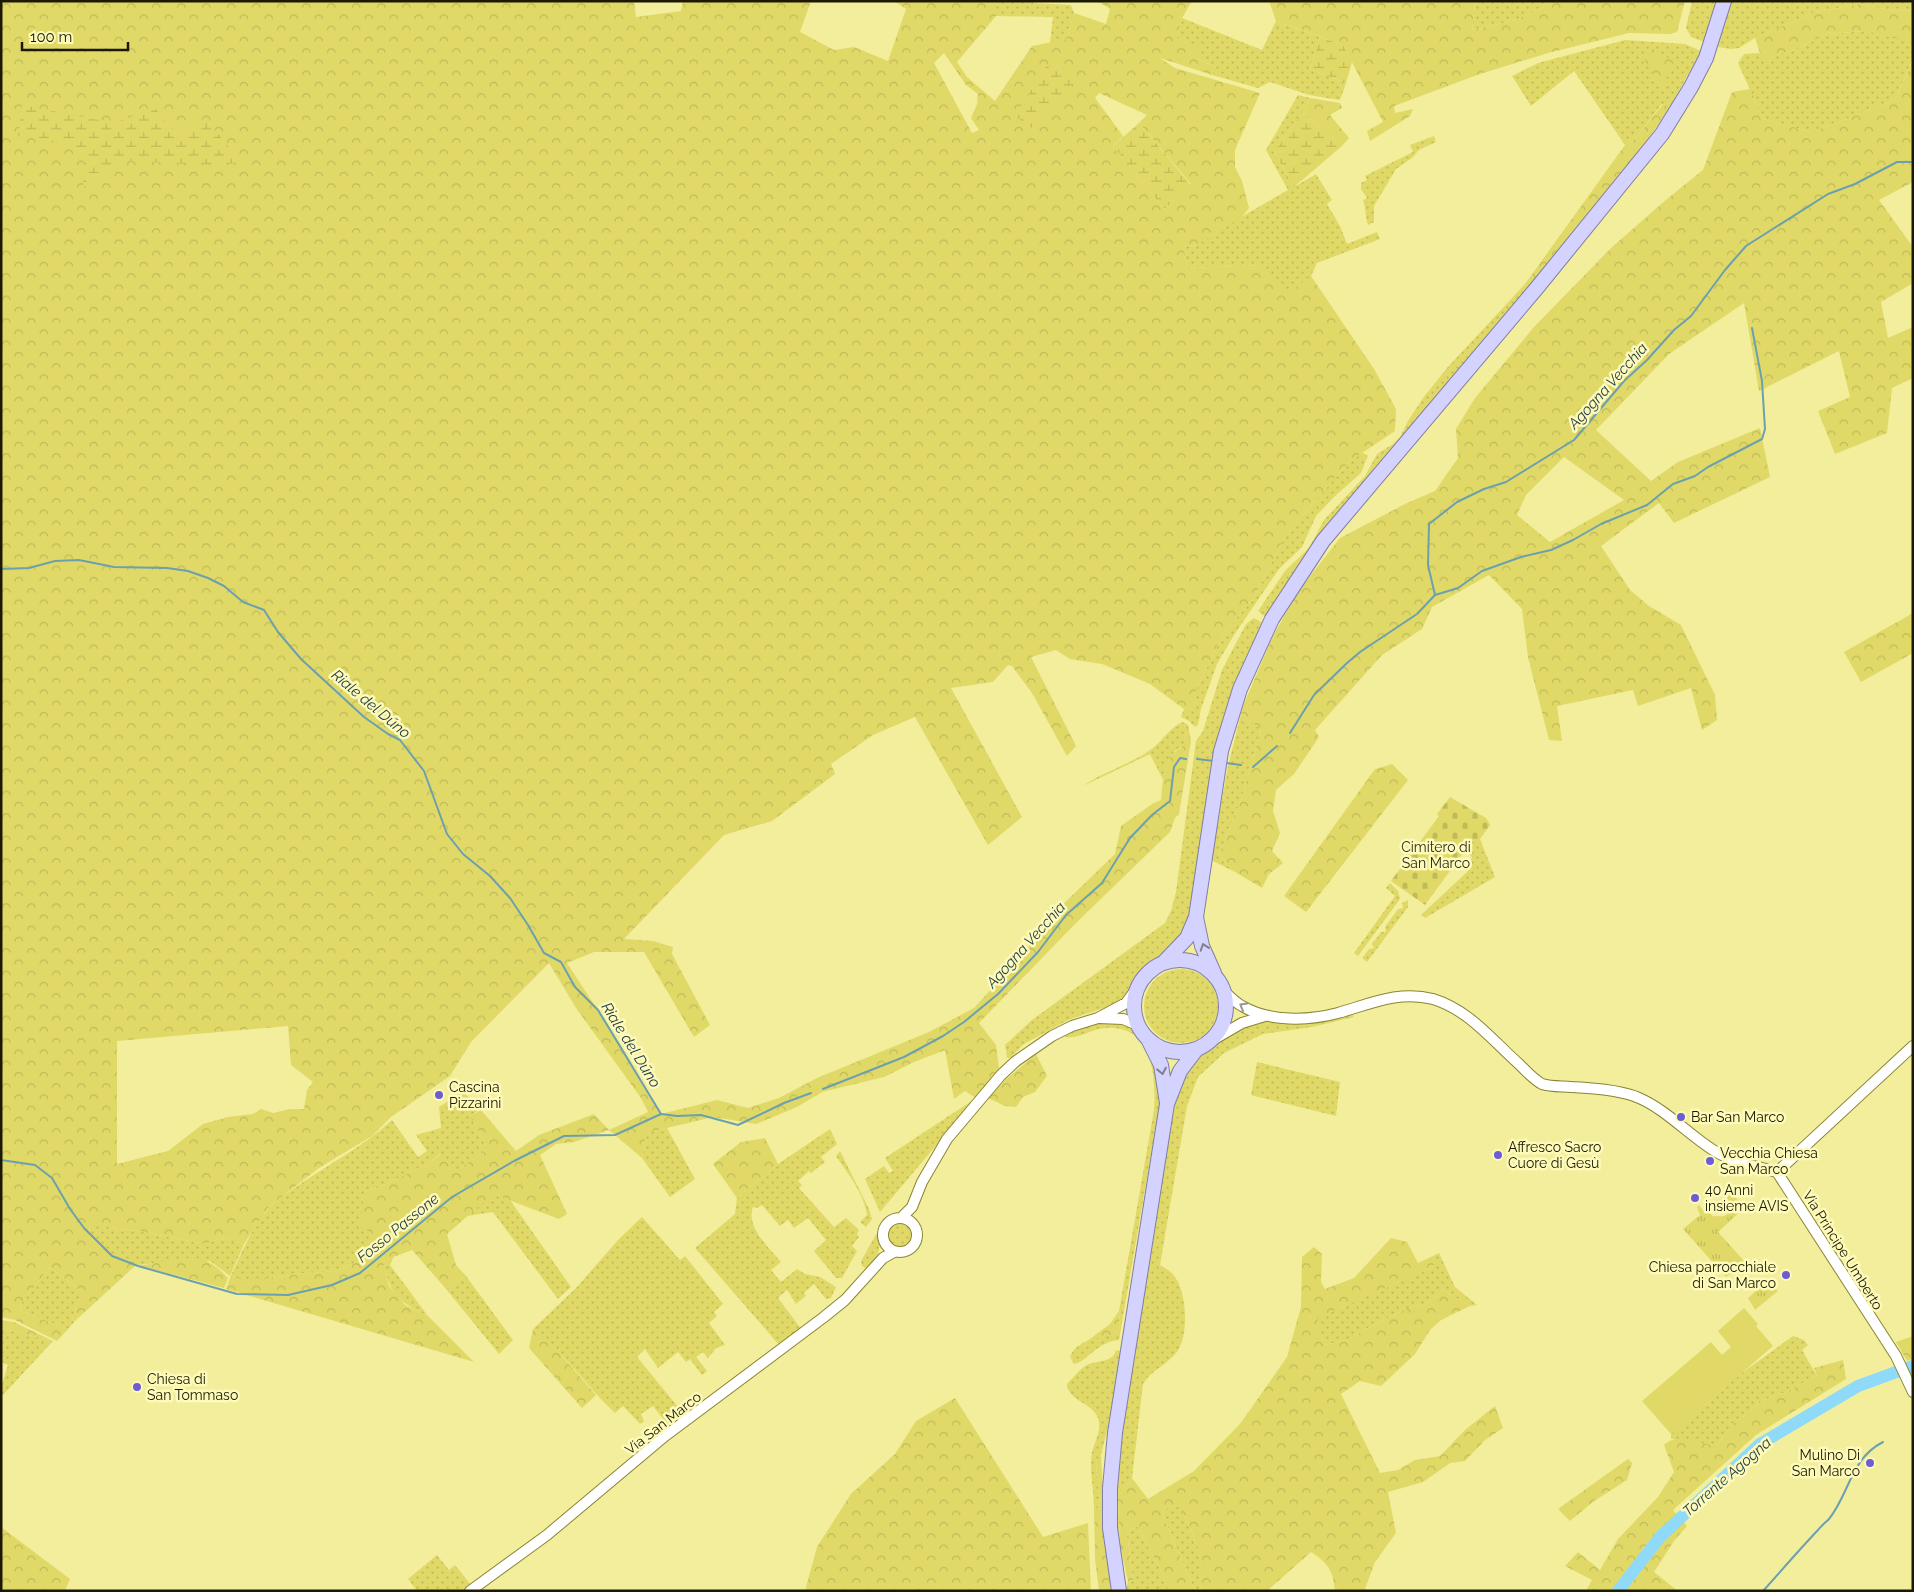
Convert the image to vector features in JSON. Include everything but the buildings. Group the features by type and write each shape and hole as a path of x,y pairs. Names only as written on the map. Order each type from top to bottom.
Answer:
{"main road":[{"path":"1164,962 1187,938 1196,917 1221,751 1240,689 1272,619 1322,541 1536,289 1662,134 1691,87 1706,58 1724,1"},
{"path":"1148,1040 1159,1048 1171,1052 1184,1053 1196,1050 1211,1041 1220,1031 1225,1019 1227,1005 1225,992 1202,946 1196,917"},
{"path":"1167,1104 1161,1065 1138,1025 1134,1013 1134,1000 1137,988 1153,968 1164,962 1178,959 1192,961 1205,966 1216,976"},
{"path":"1119,1591 1110,1528 1110,1488 1115,1433 1167,1104 1180,1071 1196,1050"}],"street":[{"path":"912,1207 913,1224 917,1235 914,1245 906,1251 894,1252 884,1242 883,1233 886,1225 892,1220 901,1218 912,1207 922,1182 947,1139 1001,1075 1016,1061 1052,1036 1072,1026 1098,1018 1126,1003 1137,988"},
{"path":"1225,992 1241,1006 1265,1016 1296,1018 1337,1013 1388,997 1413,996 1428,998 1452,1007 1472,1019 1508,1054 1543,1084 1582,1087 1638,1097 1722,1155 1777,1172 1913,1046"},
{"path":"1211,1041 1242,1023 1265,1016"},
{"path":"1098,1018 1122,1019 1138,1025"},
{"name":"Via Principe Umberto","path":"1777,1172 1876,1328 1896,1356 1911,1388"},
{"path":"901,1218 913,1224"},
{"name":"Via San Marco","path":"870,1272 882,1254 884,1242"},
{"name":"Via San Marco","path":"470,1591 546,1535 665,1436 824,1318 845,1300 884,1258 894,1252"}],"green space":[{"path":"1,1 634,1 636,17 681,11 683,1 811,1 800,32 834,50 854,47 888,61 906,9 894,1 996,1 996,16 957,62 967,77 995,101 1032,46 1067,39 1074,13 1106,24 1110,9 1097,1 1192,1 1182,18 1177,38 1201,48 1199,59 1215,67 1212,75 1160,58 1175,68 1260,93 1235,150 1235,167 1242,181 1249,208 1242,217 1198,244 1183,247 1188,268 1258,265 1286,295 1311,276 1374,369 1396,409 1395,431 1350,461 1286,534 1254,597 1222,636 1197,688 1194,708 1184,709 1150,684 1102,664 1070,659 1056,650 1031,657 1076,746 1067,756 1032,693 1012,666 1008,665 993,682 951,688 1022,817 988,845 915,717 873,735 831,764 835,774 772,821 724,835 624,939 653,941 673,947 672,954 710,1025 694,1037 644,952 594,952 567,963 618,1041 661,1114 717,1100 748,1108 779,1098 817,1078 929,1032 974,1008 1023,954 1055,912 1115,854 1121,826 1152,804 1161,800 1168,761 1171,755 1183,745 1185,729 1189,730 1191,742 1179,814 1175,818 1170,832 1076,923 979,1023 996,1045 999,1068 976,1098 965,1091 954,1099 945,1050 914,1062 884,1077 822,1092 797,1107 756,1124 713,1117 646,1133 642,1158 609,1130 648,1112 641,1098 576,1008 549,963 471,1042 450,1076 391,1117 372,1136 319,1168 284,1195 267,1209 244,1244 221,1238 206,1244 89,1223 90,1237 95,1242 117,1257 136,1265 75,1321 72,1319 82,1292 50,1267 20,1305 21,1311 68,1329 57,1341 15,1320 1,1317","holes":["944,53 966,85 978,94 977,104 971,118 979,130 972,133 934,63","1099,93 1147,115 1139,123 1191,184 1164,209 1113,146 1123,136 1095,98","288,1026 291,1065 313,1082 307,1090 304,1109 290,1109 273,1113 261,1109 253,1114 228,1117 203,1124 168,1151 117,1164 117,1041"]},
{"path":"996,1 1033,1 1033,3 1071,5 1074,13 1067,39 1050,43 1053,17 996,16"},
{"path":"1269,1 1480,1 1475,4 1472,30 1516,20 1557,1 1685,1 1677,32 1670,34 1629,33 1548,53 1480,74 1394,106 1395,113 1413,109 1410,116 1370,141 1367,131 1383,122 1343,45 1276,21"},
{"path":"1480,1 1557,1 1516,20 1472,30 1475,4"},
{"path":"1692,1 1717,1 1704,42 1691,37 1686,28"},
{"path":"1732,1 1913,1 1913,10 1894,11 1861,4 1815,12 1755,38 1739,48 1718,47"},
{"path":"1861,4 1894,11 1913,10 1913,37 1910,39 1894,38 1866,31 1827,34 1791,51 1765,60 1761,56 1755,38 1815,12"},
{"path":"1182,18 1262,50 1276,21 1320,37 1310,69 1346,83 1340,100 1309,95 1270,82 1258,88 1212,75 1215,67 1199,59 1177,38"},
{"path":"1866,31 1910,39 1913,37 1913,59 1895,100 1812,132 1763,119 1738,63 1744,54 1760,53 1765,60 1791,51 1827,34"},
{"path":"1320,37 1343,45 1352,62 1346,83 1310,69"},
{"path":"1625,40 1685,44 1701,51 1670,107 1662,104 1635,139 1625,145 1574,71 1531,106 1512,76 1538,63"},
{"path":"1653,49 1676,63 1661,87 1643,57"},
{"path":"1051,59 1079,78 1031,128 1015,116"},
{"path":"1913,60 1913,182 1879,200 1913,247 1913,283 1881,302 1888,338 1913,327 1913,378 1892,388 1887,433 1835,454 1818,411 1850,397 1839,351 1759,391 1744,303 1669,354 1596,430 1651,481 1678,462 1760,428 1770,477 1674,523 1659,503 1601,546 1630,590 1649,606 1681,625 1715,695 1717,720 1702,730 1691,688 1638,706 1633,690 1557,706 1562,741 1549,740 1528,657 1522,609 1489,575 1432,607 1422,629 1382,655 1315,730 1319,737 1294,774 1276,790 1273,811 1280,833 1272,851 1283,863 1269,874 1262,888 1235,872 1219,855 1241,800 1261,729 1241,714 1243,706 1274,634 1300,589 1340,538 1407,503 1435,491 1458,458 1456,429 1475,398 1534,327 1611,248 1703,170 1732,92 1750,89 1763,119 1812,132 1895,100","holes":["1564,457 1624,500 1550,542 1517,515 1526,495"]},
{"path":"1298,95 1310,98 1303,112 1274,152 1294,187 1316,174 1332,200 1327,204 1340,226 1347,244 1377,232 1380,239 1317,263 1311,276 1286,296 1258,265 1188,268 1183,247 1198,244 1288,190 1266,150"},
{"path":"1310,98 1340,103 1342,108 1330,115 1349,138 1342,146 1303,112"},
{"path":"1663,104 1670,107 1644,145 1528,289 1525,284 1625,145 1635,139"},
{"path":"22,105 114,123 155,108 178,136 205,118 242,163 202,165 129,160 83,187 85,151 54,141 18,136"},
{"path":"1303,112 1342,146 1294,187 1274,152"},
{"path":"1139,123 1191,185 1164,209 1113,146"},
{"path":"1434,136 1436,142 1419,150 1412,158 1396,169 1374,206 1374,222 1368,225 1363,200 1367,198 1361,189 1361,183 1367,180 1365,176 1413,152 1410,145"},
{"path":"1525,284 1528,289 1268,619 1258,611 1285,571 1309,548 1324,520 1365,476 1377,454 1400,437 1423,398 1447,368"},
{"path":"1362,453 1368,455 1361,473 1316,516 1302,547 1279,569 1234,635 1217,664 1201,709 1198,725 1195,727 1181,717 1184,709 1194,708 1197,688 1222,636 1254,597 1286,534 1350,461"},
{"path":"1913,613 1913,653 1861,682 1844,652"},
{"path":"1254,618 1263,623 1240,676 1189,921 1184,934 1165,956 1146,969 1123,999 1113,1005 1068,1020 1024,1044 1010,1058 1007,1057 1005,1045 1032,1020 1165,923 1171,911 1176,892 1196,741 1203,731 1222,670 1246,624"},
{"path":"1241,714 1261,729 1241,800 1219,855 1235,872 1211,860 1228,766"},
{"path":"1183,722 1188,725 1189,730 1185,730 1184,744 1169,759 1163,780 1150,754 1083,786 1145,754"},
{"path":"1392,764 1408,780 1306,912 1284,896 1375,769"},
{"name":"Cimitero di San Marco","path":"1450,797 1486,818 1490,825 1476,844 1472,841 1425,905 1391,881 1439,816 1437,814"},
{"path":"1437,814 1486,818 1490,825 1480,839 1495,877 1425,918 1421,915 1467,872 1472,857 1465,851 1472,841"},
{"path":"1390,883 1398,891 1400,899 1358,956 1354,953 1395,896 1386,888"},
{"path":"1408,900 1408,907 1367,962 1362,958 1369,949 1374,948 1372,944 1381,932 1386,932 1385,927 1398,909 1403,908 1402,903"},
{"path":"1181,969 1195,972 1207,980 1215,992 1218,1006 1215,1020 1207,1032 1195,1040 1181,1043 1167,1040 1155,1032 1147,1020 1144,1006 1147,992 1155,980 1167,972"},
{"path":"1352,1014 1354,1017 1312,1027 1263,1034 1224,1053 1198,1077 1187,1106 1160,1265 1174,1275 1179,1284 1184,1304 1185,1325 1181,1345 1177,1352 1169,1361 1150,1375 1143,1384 1132,1478 1118,1497 1120,1545 1115,1498 1123,1414 1168,1135 1181,1080 1193,1061 1223,1037 1255,1021 1304,1023 1336,1019"},
{"path":"1097,1022 1130,1025 1144,1040 1160,1082 1160,1102 1119,1340 1104,1344 1083,1360 1074,1364 1070,1357 1077,1347 1089,1340 1116,1334 1120,1327 1119,1311 1154,1110 1152,1068 1142,1044 1134,1035 1122,1029 1106,1028 1076,1037 1065,1037 1065,1034"},
{"path":"1036,1054 1047,1076 1035,1092 1023,1097 1016,1107 1005,1106 988,1098 1004,1081"},
{"path":"1257,1062 1340,1082 1336,1116 1251,1095"},
{"path":"463,1091 479,1110 470,1116 488,1149 456,1171 440,1154 429,1163 380,1187 364,1192 378,1241 357,1262 337,1271 269,1278 230,1278 256,1226 267,1210 278,1199 359,1146 392,1120 418,1157 427,1151 416,1135 441,1128 439,1107"},
{"path":"976,1098 880,1212 865,1179 884,1166 889,1173 893,1171 885,1158"},
{"path":"481,1110 516,1151 539,1135 594,1114 609,1130 574,1142 556,1144 540,1155 567,1214 559,1219 493,1194 447,1234 456,1265 466,1276 446,1289 412,1250 383,1261 389,1286 405,1305 428,1316 474,1362 226,1289 230,1278 269,1278 337,1271 357,1262 378,1241 361,1224 364,1192 380,1187 429,1163 441,1154 456,1171 488,1149 470,1116"},
{"path":"667,1128 695,1179 670,1197 642,1158 646,1133"},
{"path":"830,1129 837,1144 821,1157 825,1162 811,1173 809,1171 798,1181 802,1185 799,1188 834,1227 846,1218 859,1230 857,1234 859,1237 852,1246 857,1251 842,1278 836,1278 814,1251 826,1240 808,1218 794,1228 788,1220 780,1226 762,1205 757,1208 753,1207 751,1215 755,1230 781,1262 771,1270 781,1282 797,1269 805,1274 820,1277 836,1287 831,1298 826,1299 814,1284 804,1293 806,1296 796,1304 787,1290 778,1298 802,1330 780,1346 695,1248 735,1214 737,1198 778,1164"},
{"path":"765,1138 778,1164 737,1198 713,1164 741,1142"},
{"path":"840,1151 869,1209 872,1219 866,1227 860,1222 867,1215 863,1199 836,1156"},
{"path":"1731,1193 1745,1207 1718,1232 1745,1262 1726,1277 1683,1229 1700,1215 1697,1207 1699,1205 1703,1210 1709,1210 1712,1216 1728,1214 1731,1208 1727,1198"},
{"path":"493,1194 510,1200 571,1287 558,1299 493,1212 467,1216"},
{"path":"642,1217 680,1260 685,1256 723,1304 714,1312 717,1316 709,1323 725,1345 716,1348 708,1358 703,1352 696,1357 707,1371 702,1375 690,1359 686,1362 678,1352 658,1368 645,1349 637,1357 683,1413 667,1424 653,1406 641,1414 644,1421 640,1424 623,1406 615,1413 555,1348 533,1329 576,1288 619,1239"},
{"path":"89,1222 206,1244 221,1238 244,1244 230,1276 210,1261 138,1265 112,1256 90,1237"},
{"path":"899,1222 908,1226 912,1235 908,1244 899,1248 890,1244 886,1235 890,1226"},
{"path":"878,1231 879,1252 874,1261 865,1268 862,1266 861,1261"},
{"path":"1391,1238 1407,1242 1418,1263 1433,1256 1434,1267 1317,1318 1324,1345 1349,1340 1371,1326 1404,1310 1430,1302 1443,1290 1470,1306 1441,1320 1430,1330 1415,1354 1381,1386 1360,1381 1341,1394 1380,1473 1398,1470 1415,1460 1440,1456 1465,1430 1495,1406 1503,1428 1485,1440 1465,1461 1450,1463 1423,1482 1388,1492 1396,1533 1375,1562 1365,1589 1371,1591 1335,1591 1329,1568 1311,1552 1267,1591 1200,1591 1200,1557 1194,1536 1179,1506 1164,1508 1163,1516 1195,1591 1169,1591 1159,1567 1137,1526 1127,1531 1133,1580 1128,1581 1120,1545 1118,1497 1132,1478 1148,1499 1194,1471 1240,1424 1287,1357 1301,1307 1302,1257 1314,1247 1322,1254 1321,1282 1325,1289 1354,1278"},
{"path":"1439,1253 1455,1287 1477,1305 1470,1306 1443,1290 1430,1302 1404,1310 1371,1326 1349,1340 1324,1345 1316,1318 1434,1267 1433,1256"},
{"path":"394,1256 390,1265 428,1316 402,1301 392,1290 383,1261"},
{"path":"186,1258 202,1259 219,1269 228,1278 224,1288 136,1265"},
{"path":"50,1267 82,1292 72,1319 75,1321 68,1329 21,1311 20,1305"},
{"path":"466,1276 513,1340 499,1354 446,1289"},
{"path":"1767,1281 1778,1291 1755,1310 1748,1298"},
{"path":"1744,1308 1773,1346 1671,1434 1642,1401 1711,1342 1722,1355 1731,1347 1718,1331"},
{"path":"1119,1311 1120,1327 1116,1334 1097,1338 1083,1344 1110,1324"},
{"path":"1,1320 14,1322 53,1341 1,1328"},
{"path":"1,1328 53,1341 1,1397 1,1388 8,1365 1,1362"},
{"path":"533,1329 549,1341 596,1395 582,1408 529,1348"},
{"path":"1793,1336 1804,1340 1808,1345 1802,1350 1817,1376 1786,1392 1759,1401 1751,1411 1732,1424 1718,1445 1671,1439 1671,1434 1739,1375"},
{"path":"1913,1336 1913,1359 1907,1361 1896,1342"},
{"path":"1116,1350 1122,1351 1107,1431 1101,1455 1096,1462 1100,1504 1097,1509 1094,1508 1091,1466 1092,1452 1099,1431 1099,1422 1091,1408 1072,1395 1067,1384 1085,1366 1112,1357"},
{"path":"1843,1360 1846,1379 1756,1435 1673,1510 1687,1526 1674,1541 1654,1572 1678,1591 1615,1591 1664,1520 1614,1591 1586,1591 1592,1580 1565,1566 1578,1552 1600,1570 1618,1539 1658,1497 1674,1472 1664,1445 1670,1441 1683,1439 1718,1445 1732,1424 1751,1411 1759,1401 1786,1392 1817,1376 1814,1368"},
{"path":"955,1398 1043,1537 1088,1523 1091,1591 805,1591 817,1547 851,1494 895,1454 916,1421"},
{"path":"1101,1455 1106,1550 1111,1591 1099,1591 1095,1559 1094,1508 1097,1509 1100,1504 1096,1462"},
{"path":"1628,1459 1632,1463 1627,1480 1594,1501 1570,1521 1558,1509"},
{"path":"1180,1506 1194,1537 1200,1557 1200,1591 1195,1591 1163,1516 1164,1508"},
{"path":"1137,1526 1159,1567 1169,1591 1126,1591 1128,1581 1133,1580 1127,1531"},
{"path":"1,1527 70,1579 65,1591 1,1591"},
{"path":"437,1555 449,1570 455,1565 471,1585 464,1591 417,1591 408,1579"}],"waterway":[{"name":"Agogna Vecchia","path":"1290,733 1314,695 1347,663 1360,652 1417,614 1435,595 1428,565 1429,524 1457,502 1484,489 1506,482 1574,440 1624,381 1647,360 1674,330 1691,316 1725,270 1746,246 1828,194 1855,184 1897,162 1913,162"},
{"path":"1435,595 1458,588 1482,571 1521,557 1551,550 1601,524 1647,505 1673,484 1695,476 1708,467 1762,439 1765,429 1762,381 1752,328"},
{"name":"Riale del Dűno","path":"1,569 29,568 55,561 79,560 114,567 167,568 188,571 224,586 243,602 264,610 278,632 301,659 364,717 400,740 424,771 447,834 463,854 490,876 510,898 544,953 561,962 575,987 598,1010 661,1114"},
{"name":"Agogna Vecchia","path":"1253,767 1277,746"},
{"name":"Agogna Vecchia","path":"823,1089 904,1057 943,1036 964,1022 998,994 1038,952 1066,915 1102,883 1130,838 1152,815 1170,801 1174,767 1180,758 1186,759"},
{"name":"Agogna Vecchia","path":"1197,759 1214,761"},
{"name":"Agogna Vecchia","path":"1226,763 1241,765"},
{"name":"Fosso Passone","path":"1,1160 35,1165 52,1178 70,1209 84,1228 112,1256 138,1266 237,1294 288,1295 332,1285 360,1273 452,1197 514,1161 564,1136 615,1135 661,1114 677,1116 701,1115 738,1125 784,1103 811,1093"},
{"name":"Torrente Agogna","path":"1618,1591 1660,1537 1760,1444 1858,1386 1913,1366"},
{"path":"1763,1591 1829,1519 1857,1467 1872,1449 1883,1442"}],"place":[{"name":"Cascina Pizzarini","path":"439,1095"},
{"name":"Bar San Marco","path":"1681,1117"},
{"name":"Affresco Sacro Cuore di Gesù","path":"1498,1155"},
{"name":"Vecchia Chiesa San Marco","path":"1710,1161"},
{"name":"40 Anni insieme AVIS","path":"1695,1198"},
{"name":"Chiesa parrocchiale di San Marco","path":"1786,1275"},
{"name":"Chiesa di San Tommaso","path":"137,1387"},
{"name":"Mulino Di San Marco","path":"1870,1463"}]}
